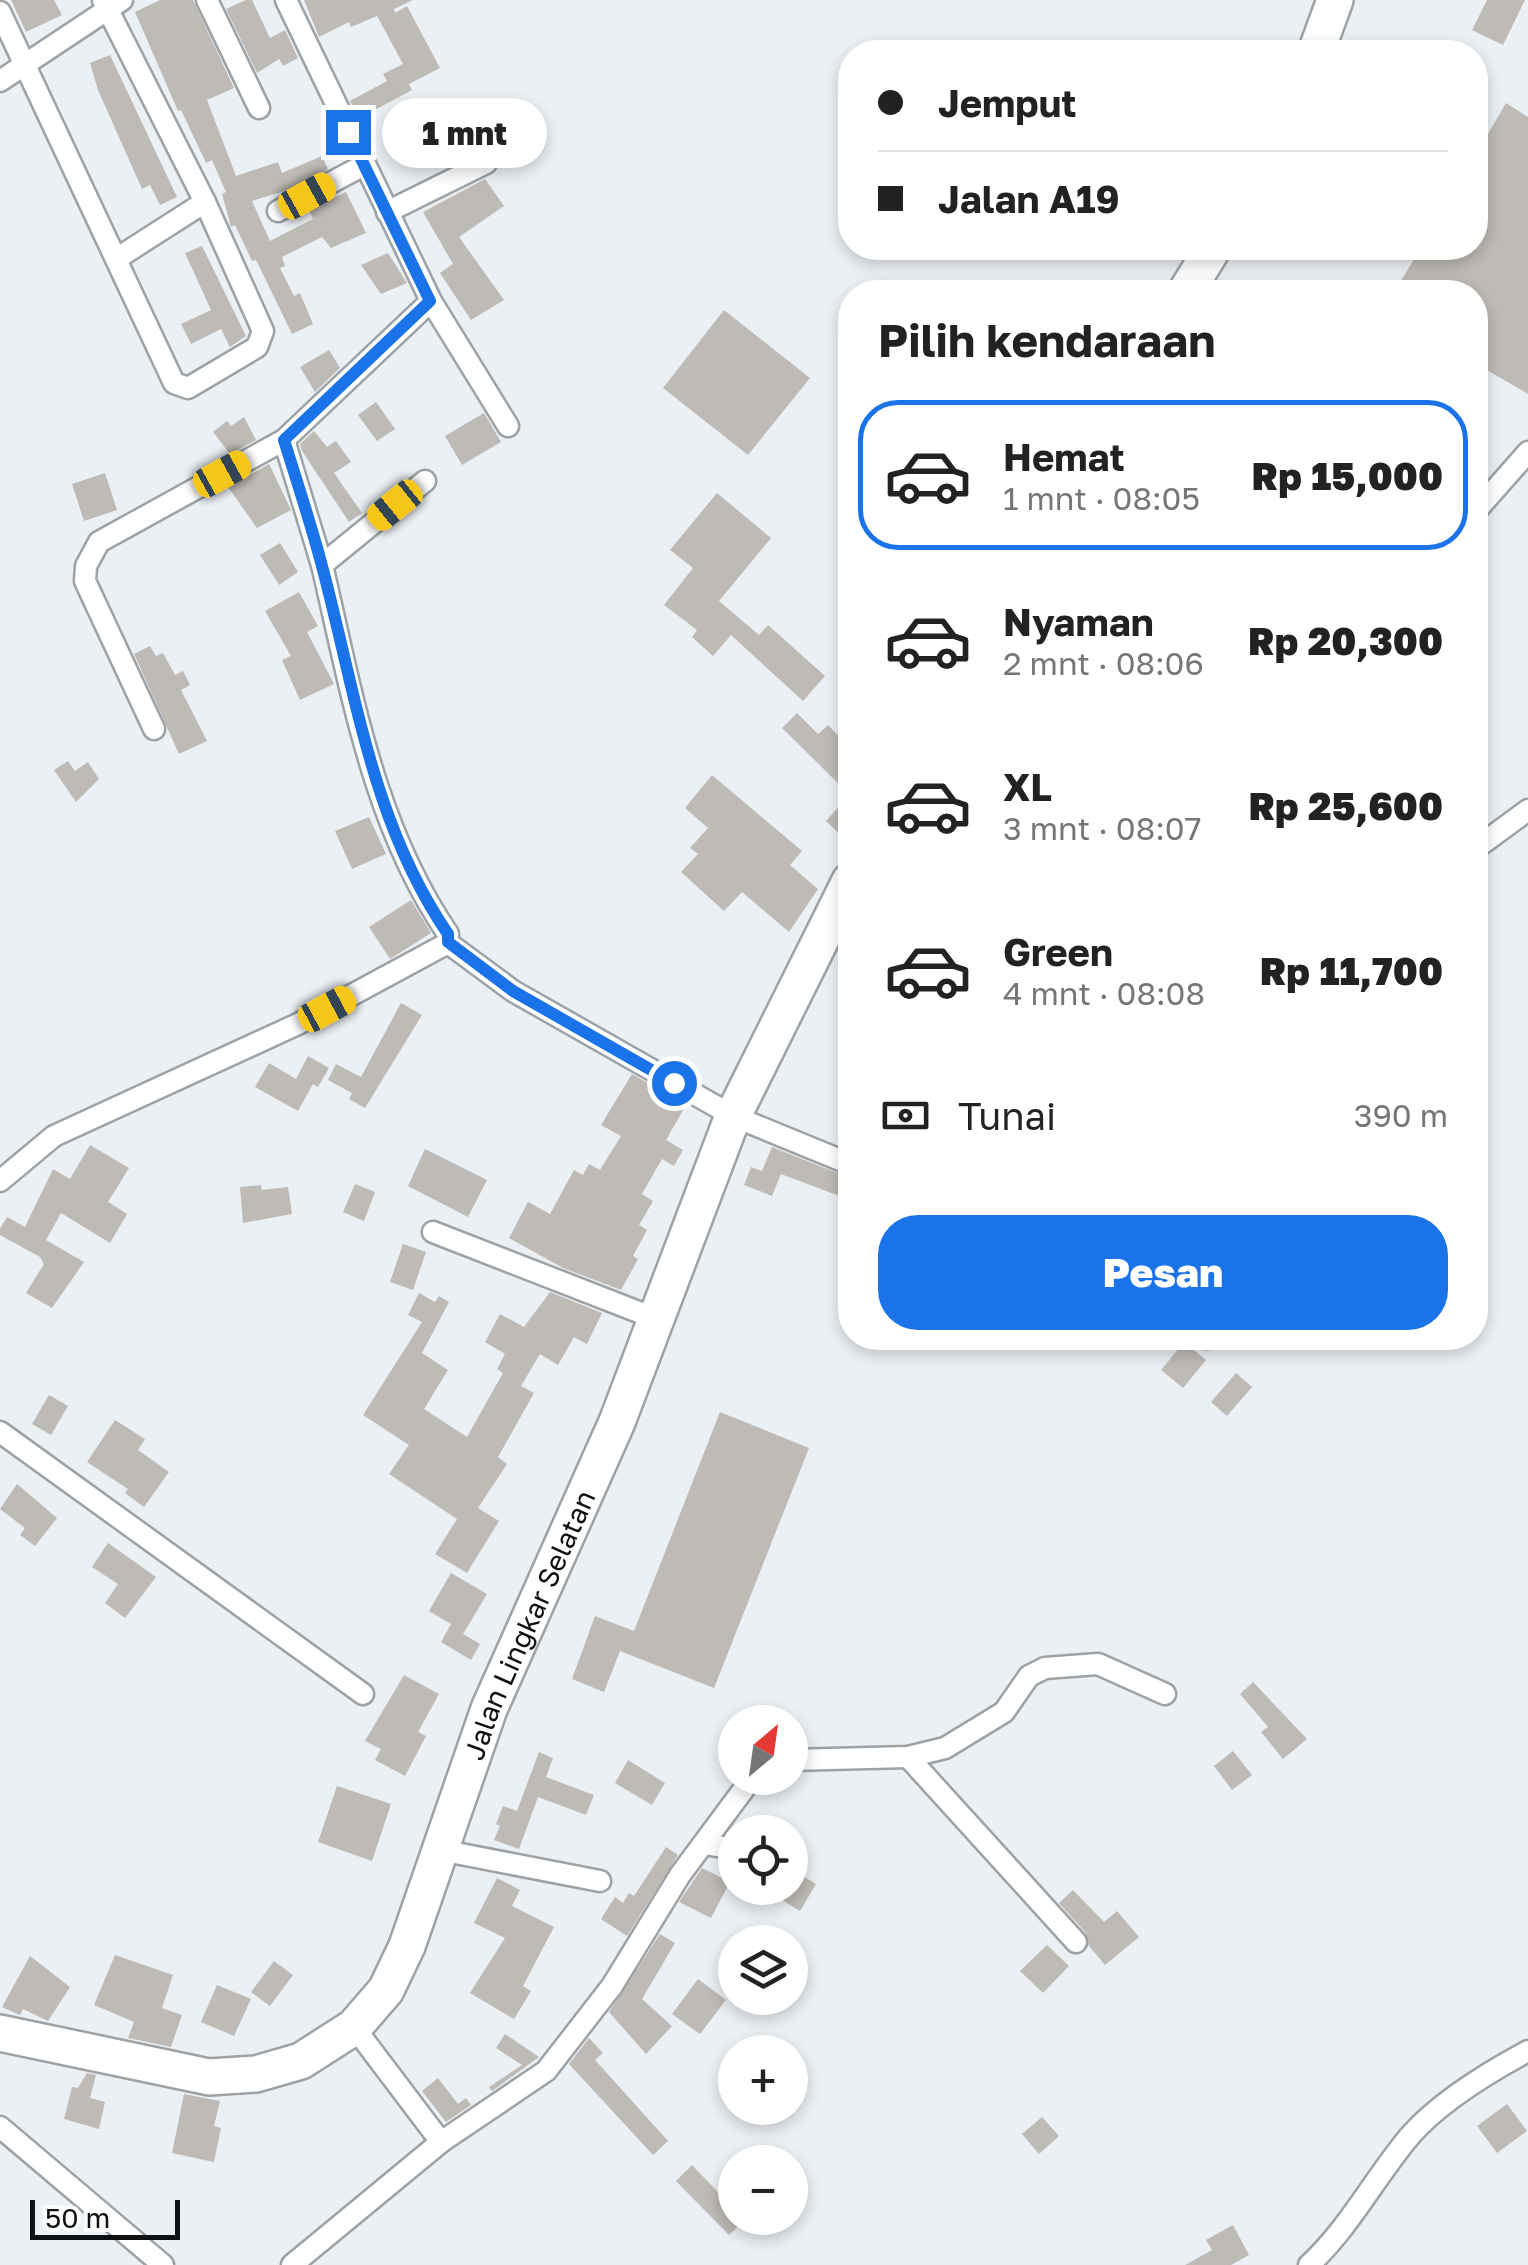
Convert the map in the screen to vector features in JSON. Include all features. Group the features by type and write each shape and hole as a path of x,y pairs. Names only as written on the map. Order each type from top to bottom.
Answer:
{"highway":[{"path":"1320,40 1335,0"},
{"name":"Jalan Lingkar Selatan","path":"0,2033 210,2077 256,2074 301,2061 354,2027 386,1990 488,1710 576,1521 733,1116 838,905"}],"street":[{"path":"207,0 259,108"},
{"path":"286,0 430,301 508,426"},
{"path":"0,12 25,68 174,383 188,388 257,348 263,331 111,3 25,68 0,82"},
{"path":"387,212 486,162"},
{"path":"278,212 364,165"},
{"path":"116,259 205,202"},
{"path":"154,729 85,581 91,553 99,542 284,440 430,301"},
{"path":"284,440 322,565 378,793 400,854 448,934 448,942"},
{"path":"1488,497 1528,452"},
{"path":"322,565 425,481"},
{"path":"1488,839 1528,810"},
{"path":"448,942 513,991 733,1116 838,1159"},
{"path":"0,1182 54,1136 298,1024 448,942"},
{"path":"433,1232 654,1318"},
{"path":"0,1432 363,1694"},
{"path":"808,1760 908,1757 945,1748 1004,1712 1029,1676 1045,1668 1098,1664 1165,1694"},
{"path":"908,1757 1076,1942"},
{"path":"301,2262 441,2142 546,2071 612,1986 740,1795"},
{"path":"704,1844 718,1846"},
{"path":"440,1850 600,1881"},
{"path":"354,2027 441,2142"},
{"path":"1309,2265 1334,2242 1412,2134 1453,2098 1528,2051"},
{"path":"0,2127 162,2265"}],"building":[{"path":"11,0 54,0 62,15 26,32"},
{"path":"160,0 193,0 234,88 207,100 236,176 278,162 282,173 322,156 328,169 290,189 252,201 270,241 313,219 309,210 346,192 366,233 331,248 322,237 282,257 285,266 280,268 294,296 300,293 313,324 292,334 256,260 252,261 235,225 231,227 222,194 226,192 212,160 206,163 181,110 178,111 135,12"},
{"path":"252,0 270,38 285,30 298,58 283,66 279,59 257,73 226,9"},
{"path":"304,0 413,0 394,9 395,13 407,6 440,68 409,84 412,90 360,118 350,101 387,81 383,74 403,64 377,16 351,27 349,22 319,37"},
{"path":"1487,0 1525,0 1503,45 1472,30"},
{"path":"110,55 177,197 160,205 150,185 142,189 98,90 90,63"},
{"path":"1506,103 1528,117 1528,394 1488,371 1488,280 1401,280 1414,260 1488,260 1488,134"},
{"path":"480,125 494,149 470,156 459,137"},
{"path":"485,179 504,206 459,237 504,300 471,320 440,273 453,264 423,212"},
{"path":"202,246 246,336 230,347 221,329 191,344 181,324 211,310 185,253"},
{"path":"388,253 407,283 381,294 361,265"},
{"path":"724,310 810,378 748,455 663,388"},
{"path":"329,350 340,368 315,392 300,367"},
{"path":"376,402 395,429 377,441 358,415"},
{"path":"484,413 501,442 462,465 445,436"},
{"path":"244,417 256,440 230,454 213,432 227,421 231,426"},
{"path":"314,431 327,447 336,441 351,462 334,473 362,513 349,522 302,451 300,444"},
{"path":"269,464 291,510 257,528 228,487"},
{"path":"105,473 117,510 84,521 72,484"},
{"path":"717,493 771,538 719,601 759,635 768,625 825,676 803,701 731,635 713,656 692,637 697,630 664,605 693,568 670,550"},
{"path":"280,543 298,572 279,585 260,555"},
{"path":"299,592 318,626 307,632 334,684 300,700 282,660 291,656 265,611"},
{"path":"150,646 156,656 163,653 175,675 183,671 190,685 181,690 207,741 179,754 134,654"},
{"path":"797,713 818,734 828,725 838,735 838,783 782,728"},
{"path":"68,761 75,771 88,762 99,779 76,802 54,770"},
{"path":"712,775 802,851 790,865 818,889 789,932 742,892 724,911 681,872 698,854 690,848 708,828 685,808"},
{"path":"838,808 838,832 826,821"},
{"path":"369,817 386,854 352,869 335,831"},
{"path":"411,900 431,933 390,959 369,927"},
{"path":"401,1003 422,1015 365,1108 349,1099 352,1093 328,1080 336,1064 361,1077"},
{"path":"308,1056 329,1068 318,1087 313,1084 298,1111 255,1087 269,1063 296,1079"},
{"path":"632,1074 686,1105 666,1140 683,1150 674,1166 662,1159 642,1194 653,1201 639,1225 647,1230 633,1256 638,1259 621,1290 563,1268 509,1238 528,1202 550,1214 574,1170 583,1175 589,1164 600,1170 621,1136 601,1125"},
{"path":"90,1145 129,1168 108,1202 127,1214 110,1243 61,1213 46,1240 84,1262 52,1308 26,1293 44,1264 40,1257 0,1235 0,1229 7,1217 25,1227 53,1169 70,1179"},
{"path":"772,1147 838,1173 838,1195 781,1174 772,1196 744,1185 751,1167 762,1171"},
{"path":"425,1149 487,1180 468,1217 408,1186"},
{"path":"355,1184 375,1192 364,1221 343,1212"},
{"path":"261,1185 262,1190 288,1187 292,1214 243,1223 240,1187"},
{"path":"403,1244 426,1252 413,1290 390,1282"},
{"path":"550,1292 602,1313 587,1344 574,1337 558,1365 540,1354 521,1386 534,1393 498,1457 507,1464 478,1508 499,1521 467,1573 435,1554 457,1519 389,1474 409,1445 363,1415 422,1322 408,1315 419,1293 435,1302 439,1296 449,1302 422,1353 448,1370 424,1409 467,1437 503,1373 497,1369 505,1354 485,1342 500,1314 524,1327"},
{"path":"1177,1350 1194,1350 1206,1360 1183,1388 1161,1370"},
{"path":"1236,1373 1252,1387 1227,1416 1211,1402"},
{"path":"49,1395 68,1406 51,1435 32,1424"},
{"path":"720,1412 809,1448 714,1688 620,1651 604,1692 572,1679 595,1616 634,1631"},
{"path":"115,1420 145,1439 138,1450 169,1472 144,1507 125,1493 128,1489 87,1462"},
{"path":"17,1484 57,1518 35,1546 20,1535 25,1528 0,1509"},
{"path":"108,1543 156,1577 125,1618 105,1603 118,1584 92,1567"},
{"path":"451,1573 487,1594 463,1634 480,1644 471,1660 441,1642 451,1624 429,1611"},
{"path":"404,1675 439,1694 418,1732 426,1736 405,1776 375,1760 381,1749 365,1741"},
{"path":"1253,1682 1307,1739 1283,1759 1261,1732 1268,1727 1240,1694"},
{"path":"1233,1751 1252,1775 1232,1790 1214,1766"},
{"path":"539,1752 553,1758 546,1777 594,1795 586,1815 538,1797 519,1849 494,1840 500,1826 496,1824 503,1806 517,1811"},
{"path":"628,1760 665,1783 652,1805 615,1783"},
{"path":"337,1786 391,1804 372,1861 318,1842"},
{"path":"666,1847 678,1855 627,1936 601,1919 615,1897 623,1903 629,1893 634,1896"},
{"path":"702,1868 718,1876 718,1905 711,1918 679,1902"},
{"path":"497,1878 520,1890 512,1906 554,1927 523,1986 531,1991 514,2019 470,1993 505,1938 474,1923"},
{"path":"808,1879 816,1884 808,1898"},
{"path":"1073,1890 1104,1922 1117,1911 1139,1937 1105,1965 1089,1946 1086,1933 1059,1903"},
{"path":"660,1934 675,1943 642,1999 672,2026 646,2054 609,2012"},
{"path":"1047,1945 1069,1966 1043,1993 1020,1971"},
{"path":"115,1955 173,1975 162,2008 182,2015 171,2047 128,2038 134,2022 94,2005"},
{"path":"30,1956 70,1987 48,2021 23,2009 20,2015 2,2007"},
{"path":"274,1961 293,1975 270,2006 251,1992"},
{"path":"698,1979 718,1994 718,2010 700,2034 672,2014"},
{"path":"217,1985 251,1999 234,2036 201,2022"},
{"path":"505,2034 539,2057 492,2091 489,2087 522,2065 496,2048"},
{"path":"589,2038 603,2053 595,2060 668,2141 653,2155 569,2064"},
{"path":"87,2073 96,2075 90,2098 105,2102 99,2129 64,2119 72,2087 78,2088"},
{"path":"438,2078 458,2104 466,2098 471,2105 446,2122 422,2091"},
{"path":"184,2094 220,2101 214,2126 221,2128 214,2162 172,2153"},
{"path":"1507,2104 1527,2131 1497,2153 1477,2126"},
{"path":"1042,2117 1059,2136 1039,2154 1022,2134"},
{"path":"692,2165 718,2192 718,2224 676,2181"},
{"path":"1233,2225 1249,2255 1231,2265 1185,2265 1212,2250 1206,2240"}],"route":[{"path":"348,132 430,301 353,379 284,440 322,565 378,793 400,854 448,934 448,942 513,991 674,1083"}]}
